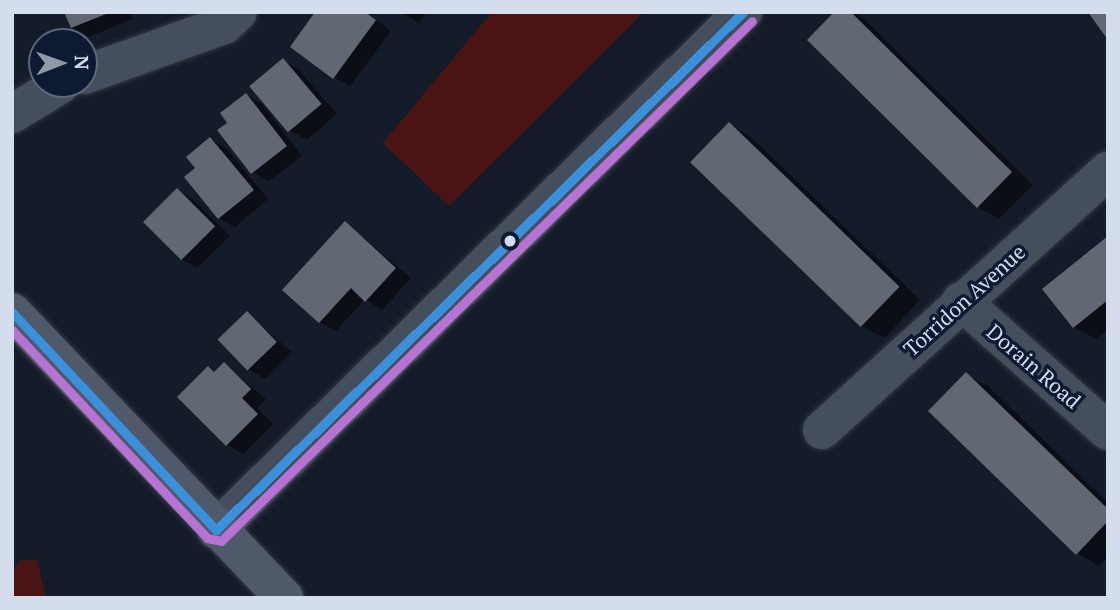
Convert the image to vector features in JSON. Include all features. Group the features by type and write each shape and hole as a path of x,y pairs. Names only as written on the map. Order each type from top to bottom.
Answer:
{"main road":[{"path":"12,312 216,530 284,598"}],"street":[{"path":"98,70 224,25 238,12"},
{"path":"216,530 743,12"},
{"path":"12,114 38,98"},
{"name":"Torridon Avenue","path":"822,430 961,301 1108,171"},
{"name":"Dorain Road","path":"961,301 1108,431"}],"shaded area":[{"path":"492,12 644,12 449,206 383,143"},
{"path":"20,560 37,560 46,598 12,598 12,572"}],"building":[{"path":"64,12 111,12 71,28"},
{"path":"315,12 365,12 376,20 333,79 290,47"},
{"path":"834,12 851,12 1012,172 977,208 807,40"},
{"path":"1088,12 1108,12 1108,40"},
{"path":"283,58 322,104 288,132 249,86"},
{"path":"246,93 287,146 251,174 217,130 227,123 220,113"},
{"path":"729,122 899,287 861,327 690,162"},
{"path":"210,137 254,190 218,219 184,177 195,168 186,157"},
{"path":"177,188 215,226 181,260 143,222"},
{"path":"345,221 396,268 365,302 351,288 319,323 282,290"},
{"path":"1108,236 1108,300 1073,328 1042,289"},
{"path":"247,311 277,342 247,370 218,339"},
{"path":"224,362 251,389 242,398 258,414 226,446 177,397 208,366 214,372"},
{"path":"966,372 1108,509 1108,521 1076,555 928,411"}],"transit line":[{"path":"216,530 743,12"},
{"path":"12,330 207,538 221,541 752,21"},
{"path":"12,312 216,530"}]}
